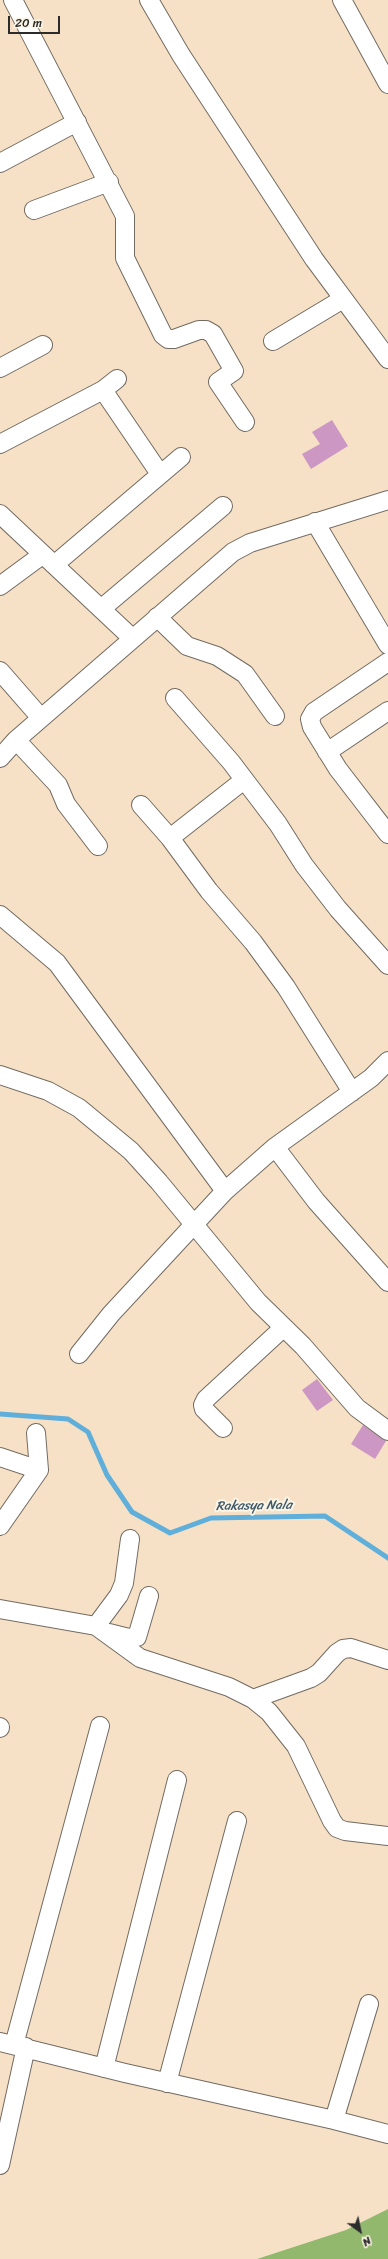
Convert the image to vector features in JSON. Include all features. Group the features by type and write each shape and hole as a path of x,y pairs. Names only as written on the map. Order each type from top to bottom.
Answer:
{"street":[{"path":"0,6 13,0 109,182 126,222 125,258 163,335 168,339 174,339 199,330 206,330 213,334 234,371 218,382 244,422"},
{"path":"149,0 185,62 314,259 388,359"},
{"path":"342,0 388,84"},
{"path":"0,163 77,122"},
{"path":"34,210 109,182"},
{"path":"273,341 343,300"},
{"path":"0,368 43,345"},
{"path":"0,444 103,390 117,379"},
{"path":"103,390 160,474"},
{"path":"0,586 48,560 181,457"},
{"path":"0,758 16,740 233,552 250,543 388,500"},
{"path":"101,609 223,506"},
{"path":"0,514 132,638"},
{"path":"315,522 388,645"},
{"path":"157,617 187,646 217,656 245,674 275,716"},
{"path":"388,662 314,712 310,719 312,727 338,769 388,834"},
{"path":"0,671 41,718"},
{"path":"176,698 244,780 278,824 304,865 338,909 388,965"},
{"path":"327,752 388,711"},
{"path":"16,740 58,785 66,804 98,846"},
{"path":"170,838 244,780"},
{"path":"141,805 170,838 208,891 253,942 286,987 352,1092"},
{"path":"0,915 57,963 225,1190"},
{"path":"79,1354 112,1314 225,1190 275,1147 352,1092 385,1071"},
{"path":"0,1075 48,1091 79,1108 131,1151 229,1268 283,1328 303,1346 356,1408 388,1431"},
{"path":"275,1147 316,1202 388,1282"},
{"path":"223,1428 204,1409 203,1405 206,1398 283,1328"},
{"path":"0,1526 39,1470 36,1433"},
{"path":"0,1457 39,1470"},
{"path":"101,1629 124,1583 130,1539"},
{"path":"0,1609 101,1629 129,1638 137,1637 149,1596"},
{"path":"101,1629 140,1658 229,1687 253,1698 269,1712 296,1746 332,1821 337,1828 345,1831 388,1836"},
{"path":"253,1698 311,1678 319,1673 337,1653 343,1649 351,1648 388,1660"},
{"path":"0,2165 14,2045 100,1726"},
{"path":"104,2068 177,1780"},
{"path":"167,2083 237,1821"},
{"path":"334,2120 368,2004"},
{"path":"14,2045 167,2083 334,2120 388,2134"}],"green space":[{"path":"388,2209 388,2259 257,2259 346,2230"}],"building":[{"path":"332,420 348,446 311,469 302,454 320,444 312,432"},
{"path":"317,1379 333,1400 317,1411 302,1390"},
{"path":"363,1425 386,1441 375,1459 351,1444"}],"waterway":[{"name":"Rakasya Nala","path":"0,1414 68,1419 88,1432 107,1475 132,1512 170,1533 211,1518 325,1516 388,1558"}]}
